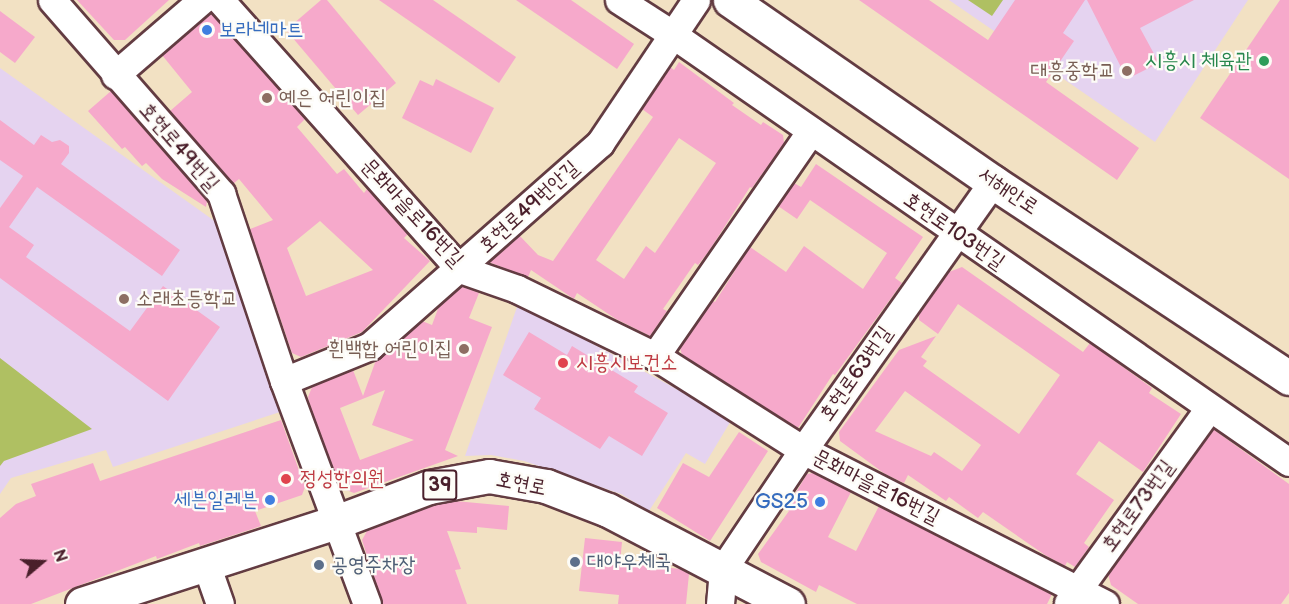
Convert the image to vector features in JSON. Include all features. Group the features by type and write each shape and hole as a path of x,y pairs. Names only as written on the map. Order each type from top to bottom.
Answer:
{"main road":[{"name":"서해안로","path":"730,0 993,182 1289,378"},
{"name":"호현로","path":"82,604 336,522 429,487 489,476 546,486 608,510 788,604"}],"street":[{"name":"호현로49번길","path":"51,0 221,193 284,381 367,604"},
{"path":"115,75 202,0"},
{"name":"문화마을로16번길","path":"220,0 460,269 517,289 655,356 803,450 1072,597 1106,604"},
{"name":"호현로103번길","path":"619,0 672,34 1289,462"},
{"name":"호현로49번안길","path":"284,381 370,346 460,269 600,143 696,0"},
{"path":"655,356 812,131"},
{"name":"호현로63번길","path":"723,569 803,450 993,182"},
{"name":"호현로73번길","path":"1072,597 1209,408"},
{"path":"206,564 220,604"},
{"path":"720,604 723,569"}],"shaded area":[{"name":"대흥중학교","path":"949,0 1248,0 1155,142"},
{"name":"소래초등학교","path":"0,68 223,227 286,410 113,467 106,450 11,478 0,494"},
{"name":"시흥시보건소","path":"521,305 732,419 705,464 686,453 649,511 621,494 524,461 491,455 465,456 517,307"}],"green space":[{"path":"968,0 1003,0 992,16"},
{"path":"0,358 92,429 4,461 0,466"}],"building":[{"path":"77,0 169,0 125,40 114,40"},
{"path":"321,0 327,0 396,83 358,115 286,30"},
{"path":"379,0 433,0 516,57 499,83"},
{"path":"516,0 571,0 634,44 617,69"},
{"path":"859,0 929,0 988,40 1015,0 1085,0 1063,33 1074,41 1046,82 1139,148 1117,180"},
{"path":"1087,0 1194,0 1140,28 1159,63 1127,79"},
{"name":"시흥시 체육관","path":"1280,0 1289,0 1289,179 1200,118"},
{"path":"0,11 35,37 15,63 0,52"},
{"path":"211,13 305,119 297,127 337,174 344,169 364,193 367,189 408,234 404,238 430,261 362,332 301,357 292,353 250,229 273,220 239,179 233,184 170,111 192,92 162,55","holes":["320,221 373,270 306,296 287,248"]},
{"path":"679,62 734,103 732,105 761,125 763,122 783,135 784,143 752,188 750,187 709,251 698,265 695,263 663,309 667,311 650,336 616,319 577,293 574,299 531,270 528,277 490,261 519,235 538,255 553,261 653,117 642,109 670,67 674,70","holes":["679,138 716,163 655,253 646,246 624,279 596,260"]},
{"path":"436,79 494,108 471,153 402,118 420,80 433,86"},
{"path":"111,91 207,201 206,207 162,179 146,163 142,166 125,147 122,149 88,111"},
{"path":"0,120 34,145 41,135 52,142 60,140 69,146 69,153 61,164 180,250 162,276 37,187 9,227 34,245 26,257 130,331 163,286 220,327 168,401 0,278 0,208 23,176 0,160"},
{"path":"816,164 923,237 895,278 902,283 835,375 833,374 798,428 682,355 680,348 713,301 715,302 750,247 786,272 804,246 863,289 887,253 810,200 797,219 778,206 794,183 801,187"},
{"path":"962,267 1083,352 1090,343 1152,388 1149,393 1181,414 1143,472 1099,441 1076,474 1114,500 1084,543 1089,547 1075,567 1067,562 1065,566 1045,555 983,512 978,518 949,497 946,501 908,475 904,483 885,474 840,441 839,432 899,350 936,336 921,357 927,361 923,366 1019,434 1060,375 958,304 938,334 919,320 919,314 949,272","holes":["905,391 981,445 962,471 934,452 931,456 875,431"]},
{"path":"462,286 479,293 469,318 492,327 445,450 458,456 354,493 341,488 311,409 308,397 312,387 353,370 363,396 376,360 422,321 432,325 439,306","holes":["385,390 372,425 414,440 360,460 340,408"]},
{"path":"529,332 567,355 572,346 638,386 634,392 668,413 642,456 609,436 600,449 534,409 541,398 503,375"},
{"path":"281,420 305,487 302,495 255,511 261,526 200,546 199,543 157,559 156,556 31,604 0,604 0,518 16,504 36,496 31,484 93,463 100,481"},
{"path":"1213,429 1289,484 1289,593 1281,604 1138,604 1111,585 1108,574"},
{"path":"739,432 768,451 710,541 657,508 683,463 709,477"},
{"path":"813,473 851,492 828,537 856,551 879,506 1052,594 1047,604 857,604 819,585 816,592 761,562 758,554 789,511 786,509 807,474"},
{"path":"455,501 509,506 507,530 477,527 477,533 447,531 461,569 455,570 467,604 382,604 362,540 367,531 434,505"},
{"path":"585,538 622,542 620,563 681,569 689,574 686,604 618,604 619,595 579,591"}],"place":[{"name":"보라네마트","path":"207,30"},
{"name":"시흥시 체육관","path":"1264,61"},
{"name":"대흥중학교","path":"1127,71"},
{"name":"예은 어린이집","path":"267,98"},
{"name":"소래초등학교","path":"124,299"},
{"name":"흰백합 어린이집","path":"464,349"},
{"name":"시흥시보건소","path":"563,363"},
{"name":"정성한의원","path":"286,479"},
{"name":"세븐일레븐","path":"270,500"},
{"name":"GS25","path":"820,502"},
{"name":"대야우체국","path":"575,562"},
{"name":"공영주차장","path":"319,565"}]}
